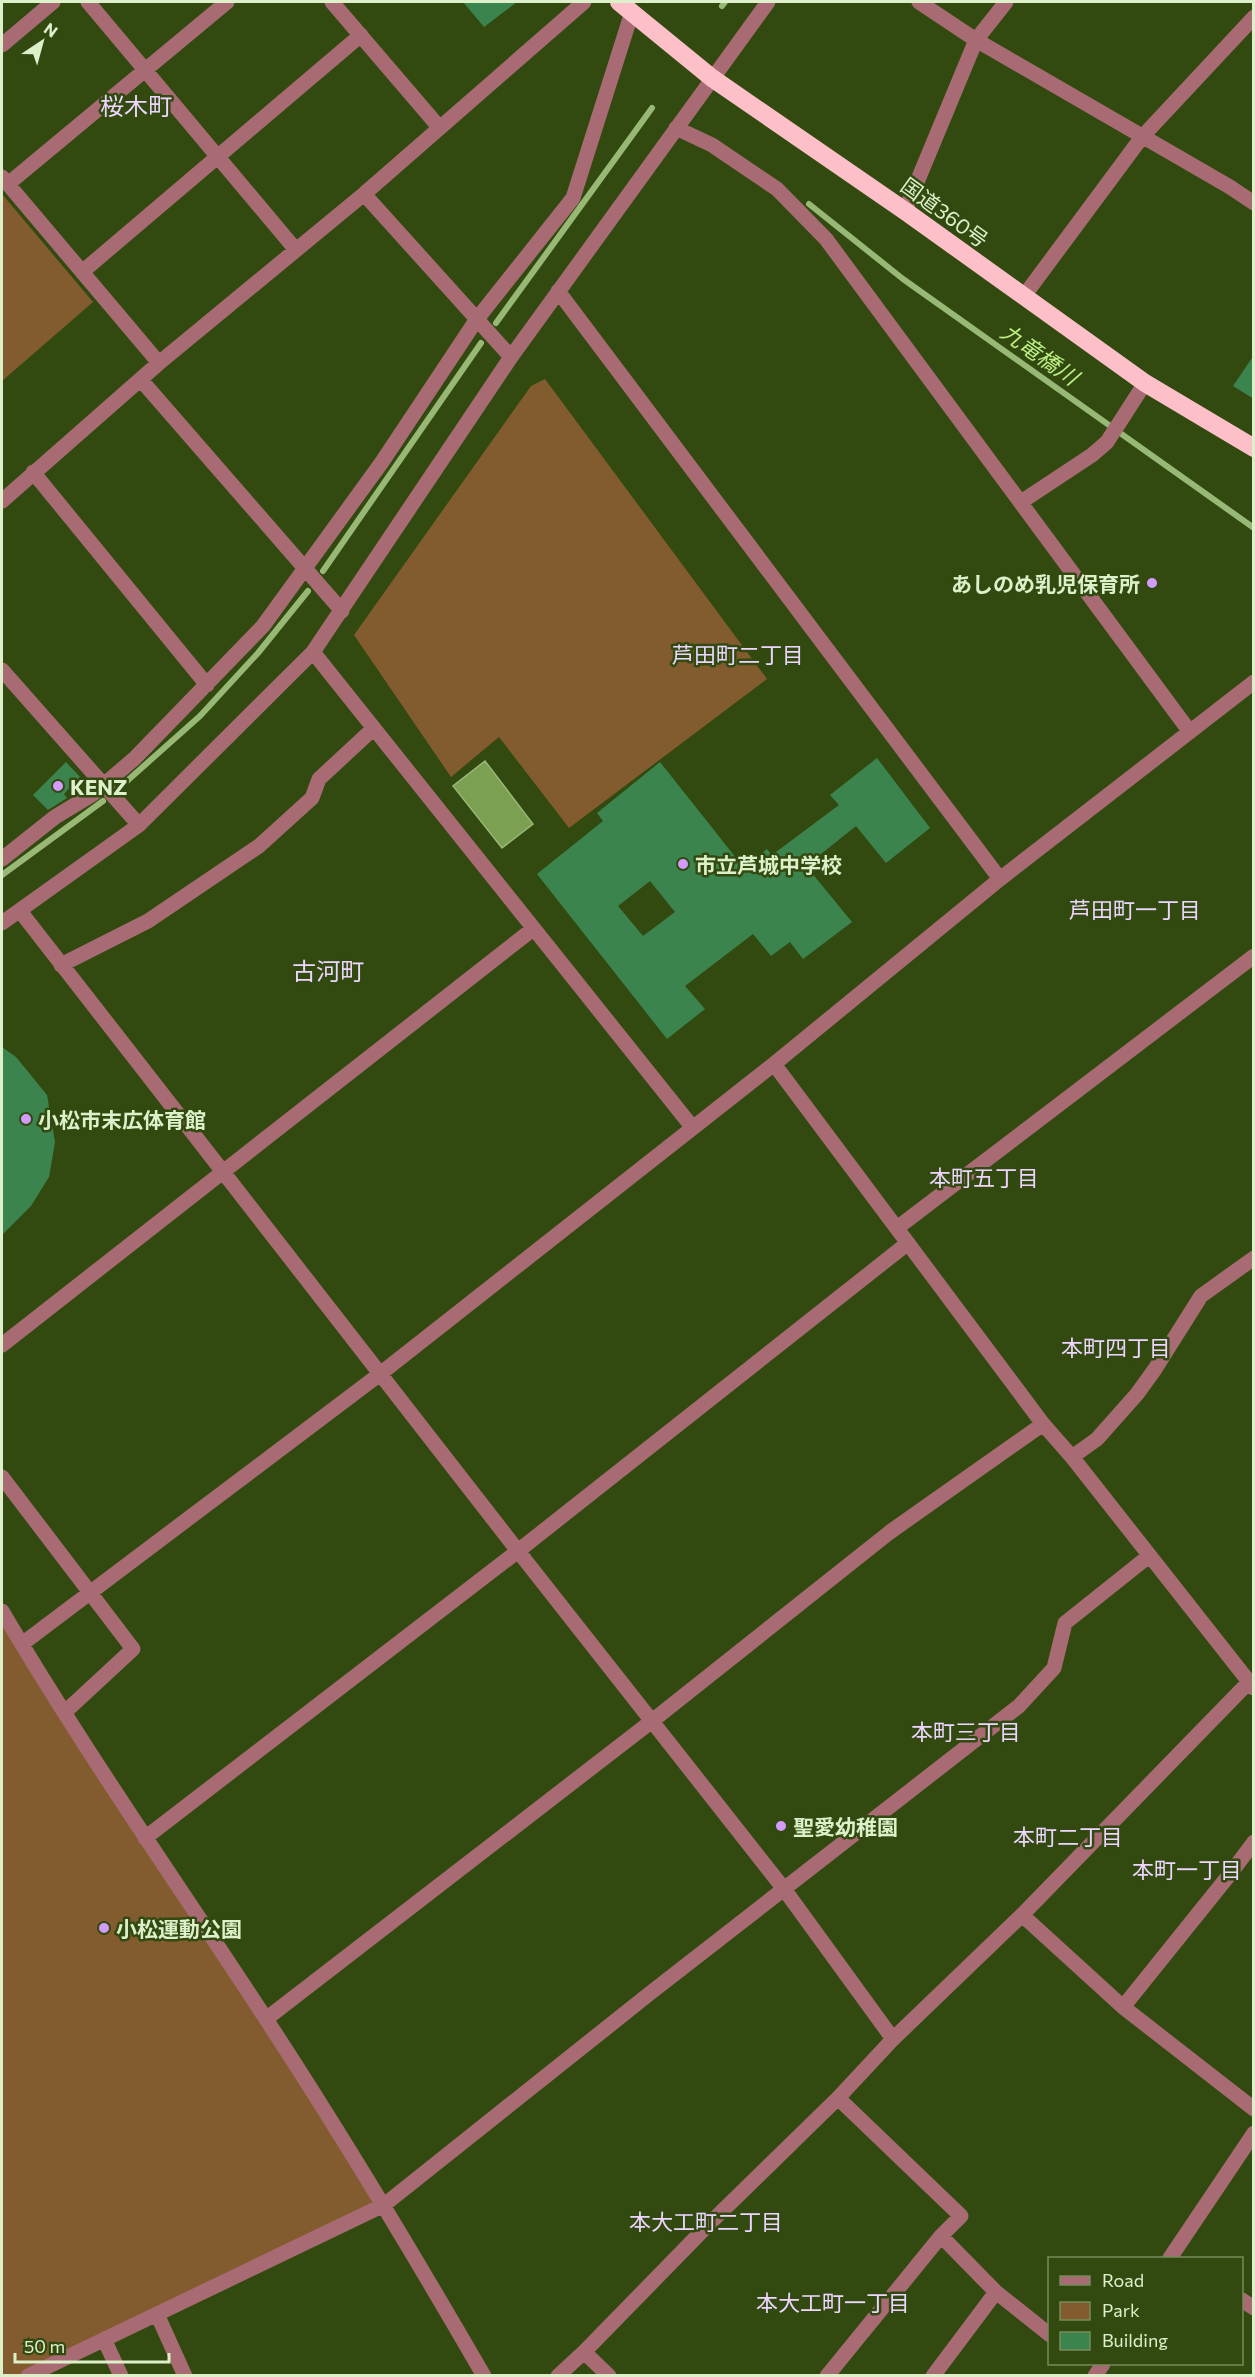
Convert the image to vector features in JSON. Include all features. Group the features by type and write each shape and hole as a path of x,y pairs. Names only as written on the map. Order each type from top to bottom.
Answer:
{"highway":[{"name":"国道360号","path":"625,7 712,78 905,211 1145,383 1254,448"}],"street":[{"path":"2,45 52,2"},
{"path":"88,2 296,250"},
{"path":"159,363 4,180 146,71 227,2"},
{"path":"332,2 439,127"},
{"path":"2,501 159,363 364,194 584,2"},
{"path":"2,923 139,825 313,652 558,291 768,2"},
{"path":"919,2 976,40 1254,203"},
{"path":"905,211 976,40 1006,2"},
{"path":"2,860 55,817 104,785 135,758 263,626 375,472 477,319 573,198 625,7"},
{"path":"1024,296 1142,137 1254,17"},
{"path":"82,272 361,35"},
{"path":"676,128 712,145 777,189 826,239 1190,732"},
{"path":"364,194 512,357"},
{"path":"558,291 1000,879"},
{"path":"141,381 342,611"},
{"path":"1022,502 1092,455 1107,442 1145,383"},
{"path":"33,472 207,685"},
{"path":"313,652 693,1128"},
{"path":"2,670 7,687 104,785 139,825"},
{"path":"21,1644 380,1374 774,1064 1000,879 1254,682"},
{"path":"61,965 148,921 259,846 312,798 319,779 374,728"},
{"path":"20,911 222,1173 784,1889 893,2039"},
{"path":"2,1345 533,929"},
{"path":"897,1228 1254,957"},
{"path":"558,2376 838,2098 893,2039 1022,1915 1251,1685 1072,1456 1043,1424 774,1064"},
{"path":"145,1838 518,1551 908,1243"},
{"path":"1072,1456 1097,1439 1137,1394 1201,1296 1254,1258"},
{"path":"266,2019 652,1721 890,1532 1043,1424"},
{"path":"2,1478 133,1649 65,1712"},
{"path":"28,2376 384,2205 1019,1706 1054,1668 1065,1623 1149,1556"},
{"path":"2,1611 145,1838 266,2019 384,2205 484,2376"},
{"path":"1122,2007 1254,1842"},
{"path":"1022,1915 1122,2007 1254,2109"},
{"path":"827,2376 941,2236 961,2216 838,2098"},
{"path":"1174,2257 1254,2133"},
{"path":"941,2236 996,2292 1048,2333"},
{"path":"933,2376 996,2292"},
{"path":"157,2314 185,2376"},
{"path":"104,2339 121,2376"},
{"path":"584,2352 609,2376"}],"green space":[{"path":"2,194 93,302 2,381"},
{"path":"545,379 767,679 569,828 499,737 451,777 354,635 531,386"},
{"name":"小松運動公園","path":"2,1611 384,2205 28,2376 2,2375"}],"shaded area":[{"path":"485,761 533,824 502,848 453,786"}],"building":[{"path":"463,2 517,2 484,27"},
{"path":"1254,355 1254,399 1233,386"},
{"path":"877,758 930,828 886,863 856,826 806,866 852,922 803,959 790,942 771,956 753,934 685,986 705,1009 667,1039 537,874 603,821 597,813 660,762 744,868 767,849 772,855 839,805 830,795","holes":["650,881 675,912 643,936 618,906"]},
{"name":"KENZ","path":"66,762 80,777 64,794 67,798 48,810 33,795"},
{"name":"小松市末広体育館","path":"2,1047 16,1057 47,1095 55,1142 49,1177 31,1206 2,1235"}],"waterway":[{"path":"722,6 725,2"},
{"path":"496,323 652,108"},
{"name":"九竜橋川","path":"809,204 903,279 1254,528"},
{"path":"323,571 481,343"},
{"path":"118,789 200,716 258,653 308,591"},
{"path":"2,875 103,801"}],"place":[{"name":"あしのめ乳児保育所","path":"1152,583"},
{"name":"KENZ","path":"58,786"},
{"name":"市立芦城中学校","path":"683,864"},
{"name":"小松市末広体育館","path":"26,1119"},
{"name":"聖愛幼稚園","path":"781,1826"},
{"name":"小松運動公園","path":"104,1928"}],"district":[{"name":"桜木町","path":"136,105"},
{"name":"芦田町二丁目","path":"738,654"},
{"name":"芦田町一丁目","path":"1135,909"},
{"name":"古河町","path":"328,970"},
{"name":"本町五丁目","path":"984,1177"},
{"name":"本町四丁目","path":"1116,1347"},
{"name":"本町三丁目","path":"966,1731"},
{"name":"本町二丁目","path":"1068,1836"},
{"name":"本町一丁目","path":"1187,1869"},
{"name":"本大工町二丁目","path":"706,2221"},
{"name":"本大工町一丁目","path":"833,2302"}]}
